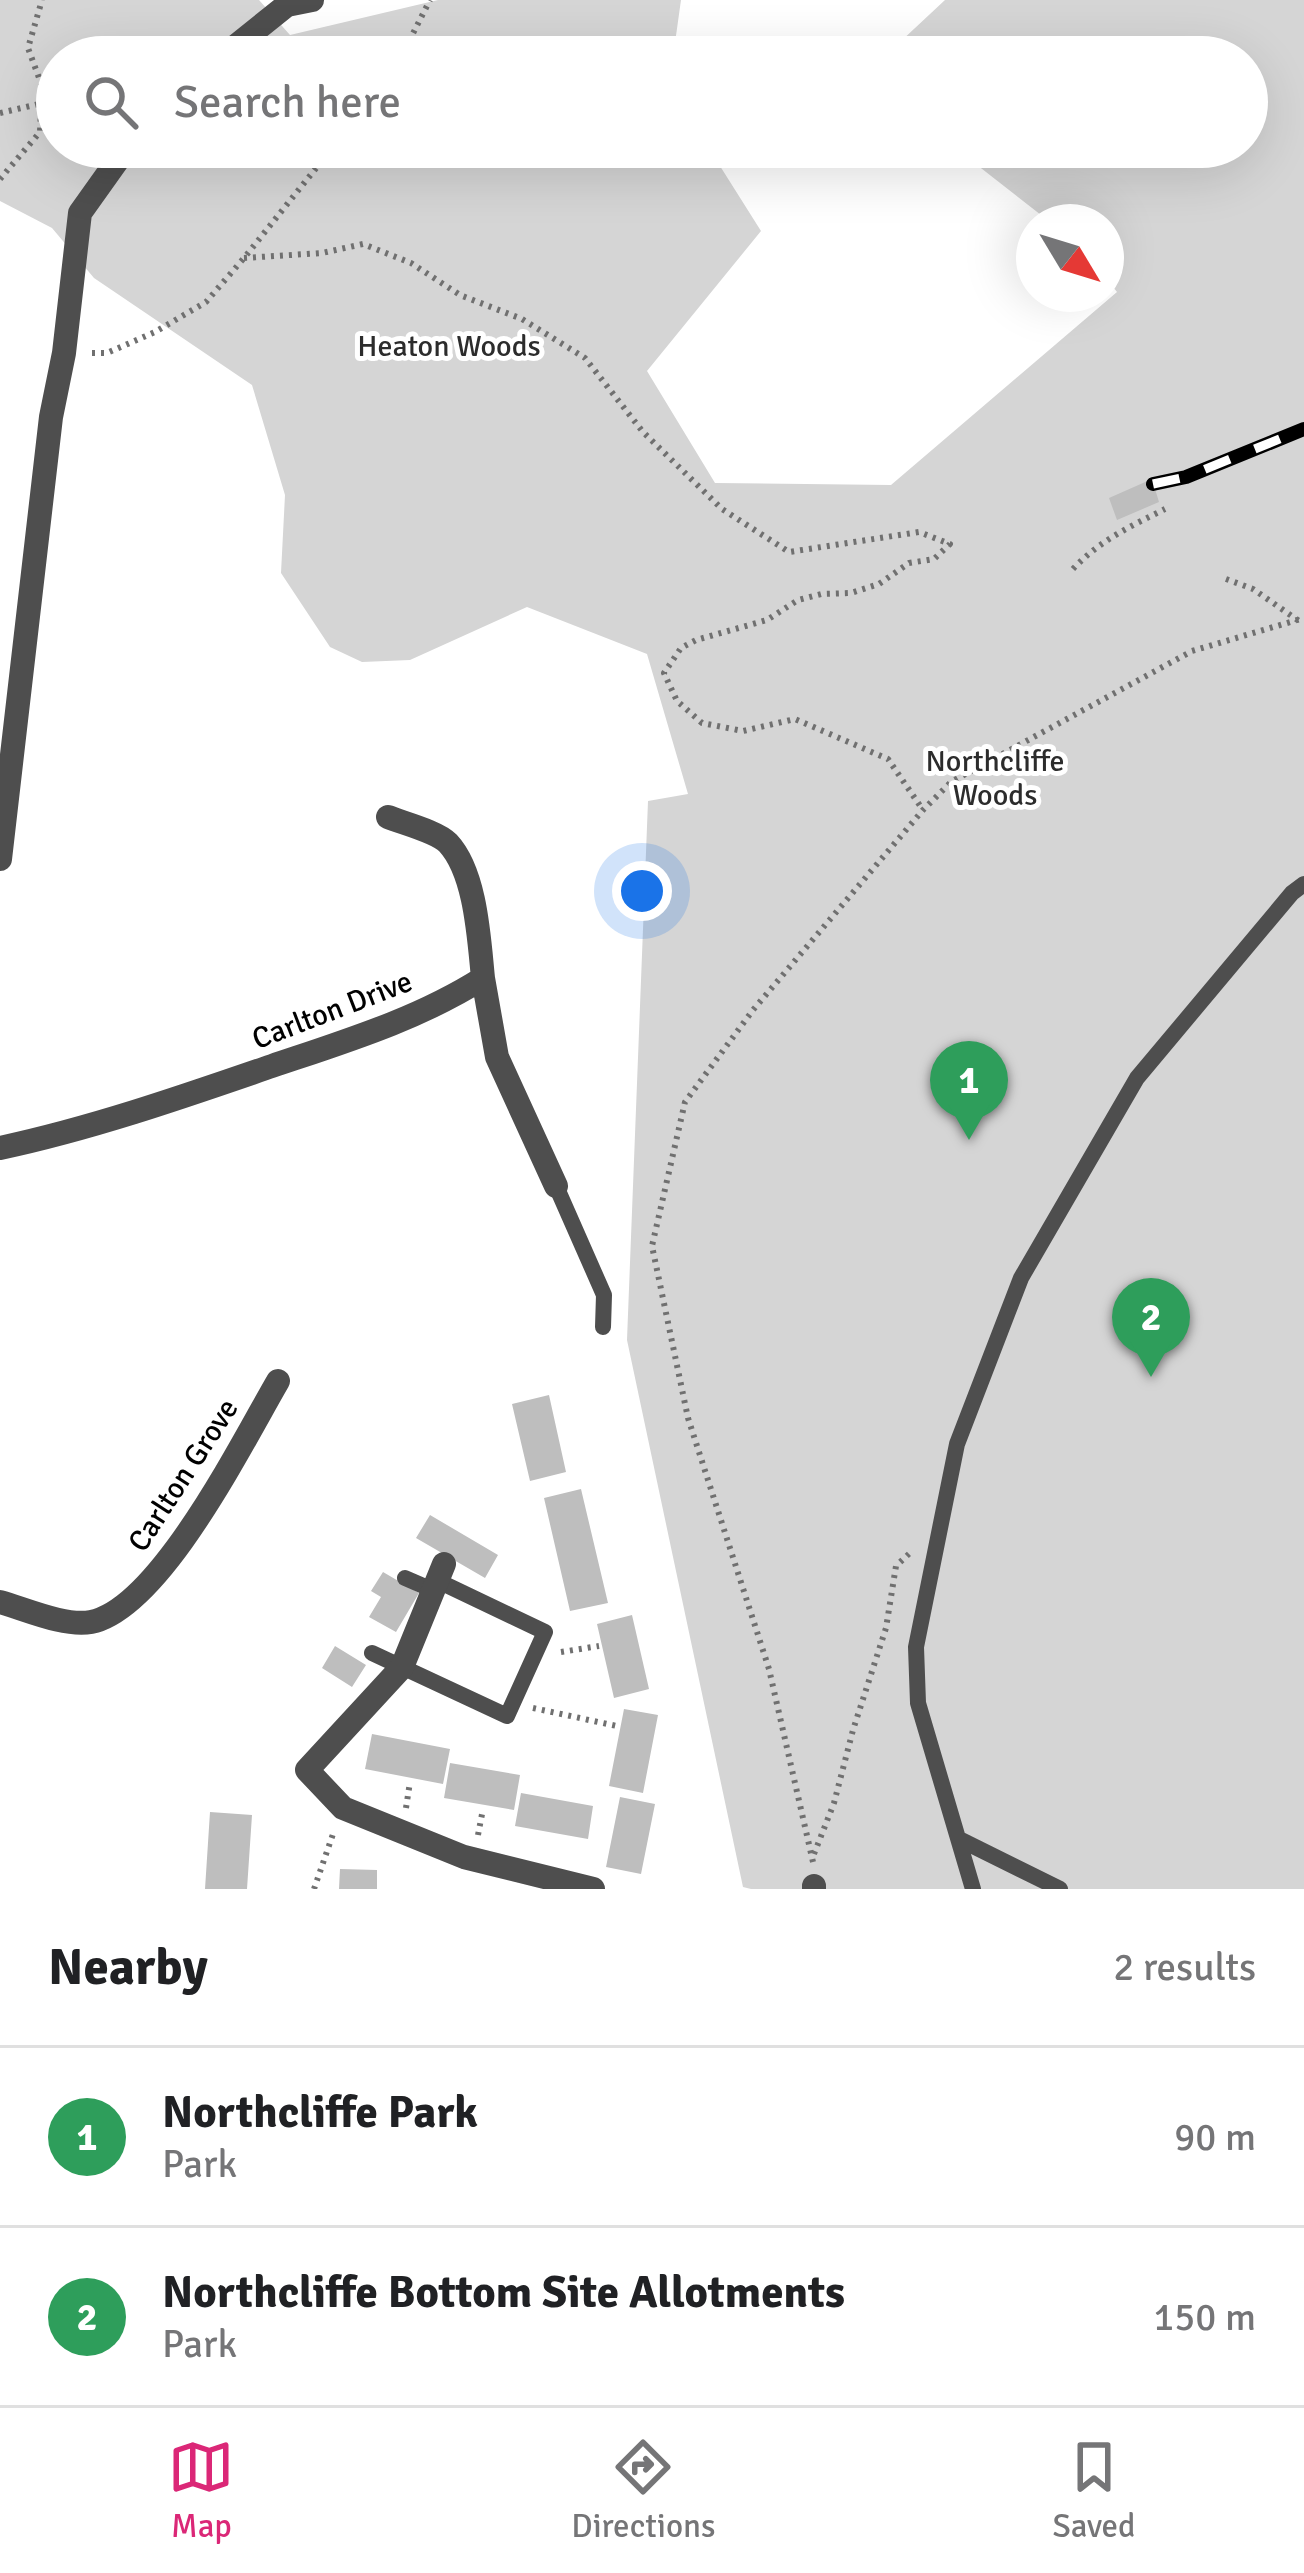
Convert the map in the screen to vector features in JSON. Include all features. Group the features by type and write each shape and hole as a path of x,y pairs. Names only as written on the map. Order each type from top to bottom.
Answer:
{"street":[{"path":"248,36 287,5 312,0"},
{"path":"0,860 10,668 64,353 80,213 112,168"},
{"path":"388,817 446,840 463,867 478,927 497,1057 556,1186"},
{"name":"Carlton Drive","path":"0,1148 71,1133 356,1037 458,994 482,978"},
{"name":"Carlton Grove","path":"0,1602 54,1618 89,1622 122,1608 165,1565 278,1382"},
{"path":"439,1578 402,1667 307,1770 343,1808 464,1858 593,1889"}],"lane":[{"path":"973,1889 929,1743 917,1684 916,1647 957,1444 1021,1278 1137,1078 1304,884"},
{"path":"556,1186 604,1295 603,1327"},
{"path":"372,1653 506,1716 513,1703 544,1632 439,1578 405,1578"},
{"path":"959,1839 1053,1888"}],"path":[{"path":"36,70 28,49 42,0"},
{"path":"412,36 430,0"},
{"path":"0,113 36,105"},
{"path":"0,179 36,137"},
{"path":"64,353 107,353 206,302 315,168"},
{"path":"244,258 322,253 363,244 411,263 460,295 522,319 585,358 643,432 722,509 789,552 919,532 950,544 934,559 909,563 879,584 798,600 767,620 696,640 681,647 664,673 677,700 702,723 743,731 795,719 888,760 923,810"},
{"path":"1073,569 1090,550 1166,509"},
{"path":"1226,580 1253,590 1302,620"},
{"path":"814,1888 813,1857 769,1669 688,1418 652,1246 685,1102 753,1010 951,782 1192,651 1302,620"},
{"path":"813,1857 834,1803 886,1628 896,1566 941,1522"},
{"path":"533,1656 599,1646"},
{"path":"513,1703 617,1726"},
{"path":"314,1889 343,1808"}],"green space":[{"path":"0,0 259,0 290,35 438,0 681,0 676,36 36,36 36,168 721,168 761,231 647,371 715,483 891,485 1094,312 1124,312 1124,204 1027,204 981,168 1268,168 1268,36 906,36 945,0 1304,0 1304,1889 743,1887 627,1340 648,801 688,794 647,654 527,607 410,660 362,662 330,647 281,573 285,495 252,385 94,278 52,228 0,201"}],"building":[{"path":"1152,479 1159,502 1117,520 1109,498"},
{"path":"549,1395 566,1472 530,1481 512,1404"},
{"path":"581,1489 608,1603 570,1611 544,1498"},
{"path":"430,1515 498,1555 485,1578 416,1538"},
{"path":"383,1572 419,1593 396,1632 369,1617 381,1597 371,1591"},
{"path":"632,1615 649,1689 614,1698 597,1624"},
{"path":"335,1646 366,1665 352,1687 322,1668"},
{"path":"624,1709 658,1715 643,1793 609,1786"},
{"path":"372,1734 450,1749 443,1784 365,1769"},
{"path":"450,1763 520,1775 514,1810 444,1798"},
{"path":"521,1793 593,1806 588,1839 515,1826"},
{"path":"620,1797 655,1804 641,1874 606,1867"},
{"path":"210,1812 252,1815 247,1889 205,1889"},
{"path":"340,1869 377,1870 377,1889 339,1889"}],"railway":[{"path":"1153,484 1186,477 1304,429"}],"place":[{"name":"Northcliffe Park","path":"969,1140"},
{"name":"Northcliffe Bottom Site Allotments","path":"1151,1377"}],"park label":[{"name":"Heaton Woods","path":"449,346"},
{"name":"Northcliffe Woods","path":"995,778"}]}
